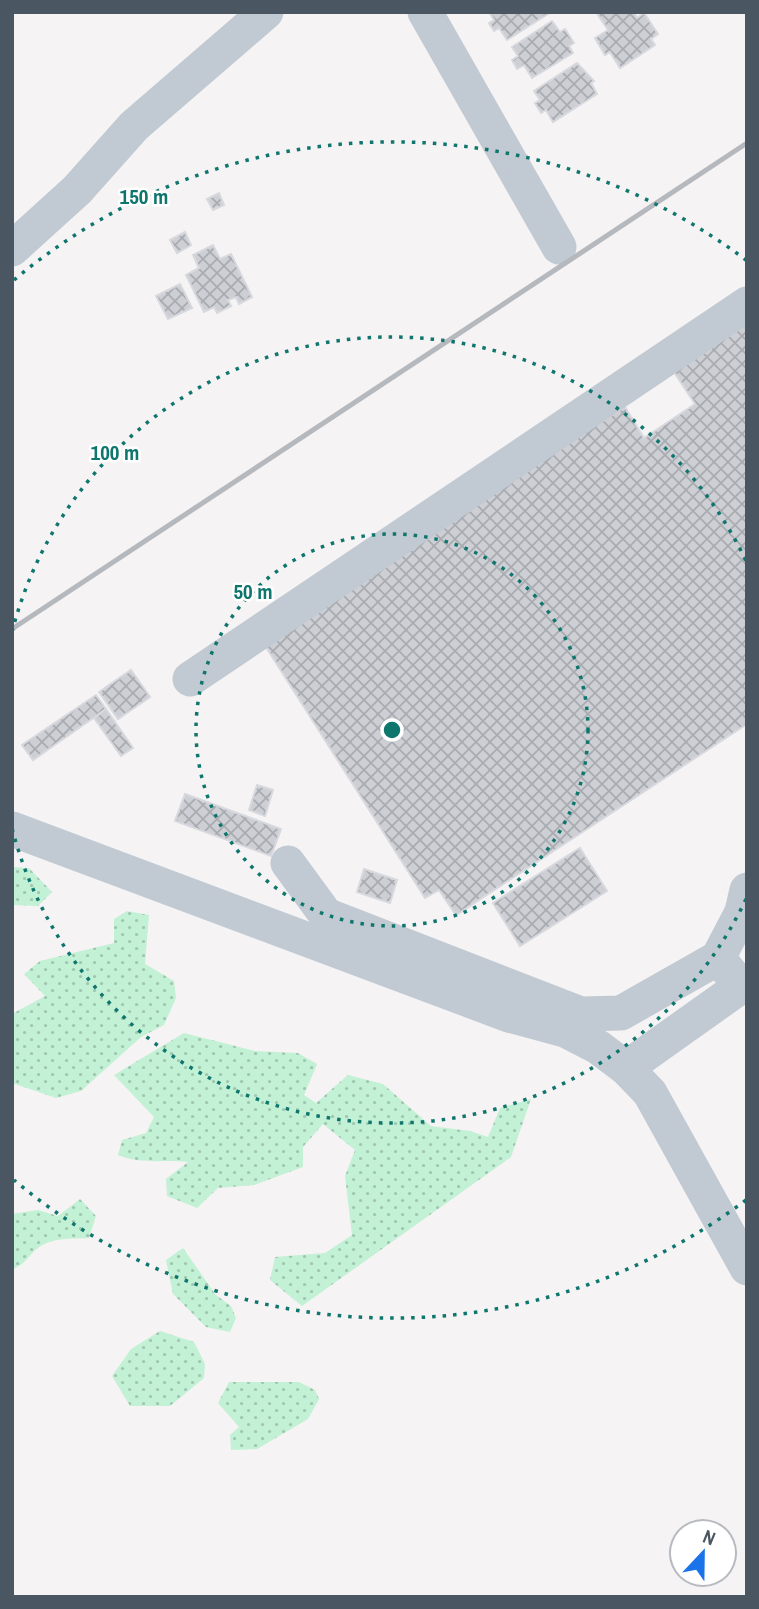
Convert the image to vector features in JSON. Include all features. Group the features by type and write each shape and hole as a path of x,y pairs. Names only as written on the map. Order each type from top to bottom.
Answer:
{"street":[{"path":"12,249 77,190 134,126 266,12"},
{"path":"425,12 559,247"},
{"path":"190,679 747,304"},
{"path":"12,829 496,1011 565,1030 598,1047 626,1068 650,1093 747,1268"},
{"path":"288,863 326,915 581,1013 621,1013 718,958 742,912 747,890"},
{"path":"626,1068 744,984 718,958"}],"green space":[{"path":"12,867 29,868 52,892 38,906 12,905"},
{"path":"127,911 149,915 145,964 174,981 176,998 164,1025 141,1037 81,1091 56,1098 12,1083 12,1014 45,996 24,974 40,961 114,943 114,919"},
{"path":"184,1033 255,1051 298,1053 317,1064 304,1095 316,1103 348,1075 383,1084 431,1126 470,1131 488,1137 500,1108 531,1099 511,1157 302,1306 270,1280 275,1257 325,1253 352,1235 345,1176 355,1150 323,1124 303,1147 303,1167 254,1185 218,1188 197,1208 167,1196 166,1179 188,1162 144,1161 118,1155 122,1140 146,1133 154,1117 114,1075"},
{"path":"80,1199 96,1216 89,1238 50,1242 12,1269 12,1214 38,1210 58,1216"},
{"path":"183,1248 216,1295 231,1306 236,1318 230,1332 206,1327 173,1294 166,1260"},
{"path":"160,1331 194,1342 205,1364 204,1378 170,1406 130,1406 112,1376 131,1349"},
{"path":"229,1382 299,1382 315,1390 319,1399 308,1419 257,1449 231,1450 230,1435 239,1427 218,1403"}],"building":[{"path":"489,12 551,12 507,40 499,28 494,31 489,23 494,20"},
{"path":"596,12 634,12 637,18 644,13 658,34 651,39 655,45 620,68 610,52 605,55 595,38 608,30"},
{"path":"552,21 560,32 565,29 574,43 569,46 573,53 532,78 524,65 517,69 512,60 518,56 512,47"},
{"path":"577,63 594,81 591,83 597,94 553,122 546,110 541,113 535,103 540,100 534,91"},
{"path":"219,193 224,205 213,210 207,199"},
{"path":"185,232 191,245 177,253 170,240"},
{"path":"213,245 220,259 231,254 252,297 239,304 236,297 228,300 231,306 217,313 214,307 204,312 186,275 199,268 193,255"},
{"path":"180,284 192,308 168,319 156,296"},
{"path":"747,324 747,724 456,915 439,890 425,898 259,636 625,407 644,438 695,404 674,372"},
{"path":"131,670 150,697 118,719 99,692"},
{"path":"96,695 106,709 33,760 22,745"},
{"path":"106,709 133,748 121,756 94,718"},
{"path":"257,785 273,790 265,816 249,810"},
{"path":"185,794 281,829 271,856 175,821"},
{"path":"580,848 607,891 520,946 493,903"},
{"path":"364,869 397,880 390,903 357,892"}],"railway":[{"path":"12,629 747,143"}]}
